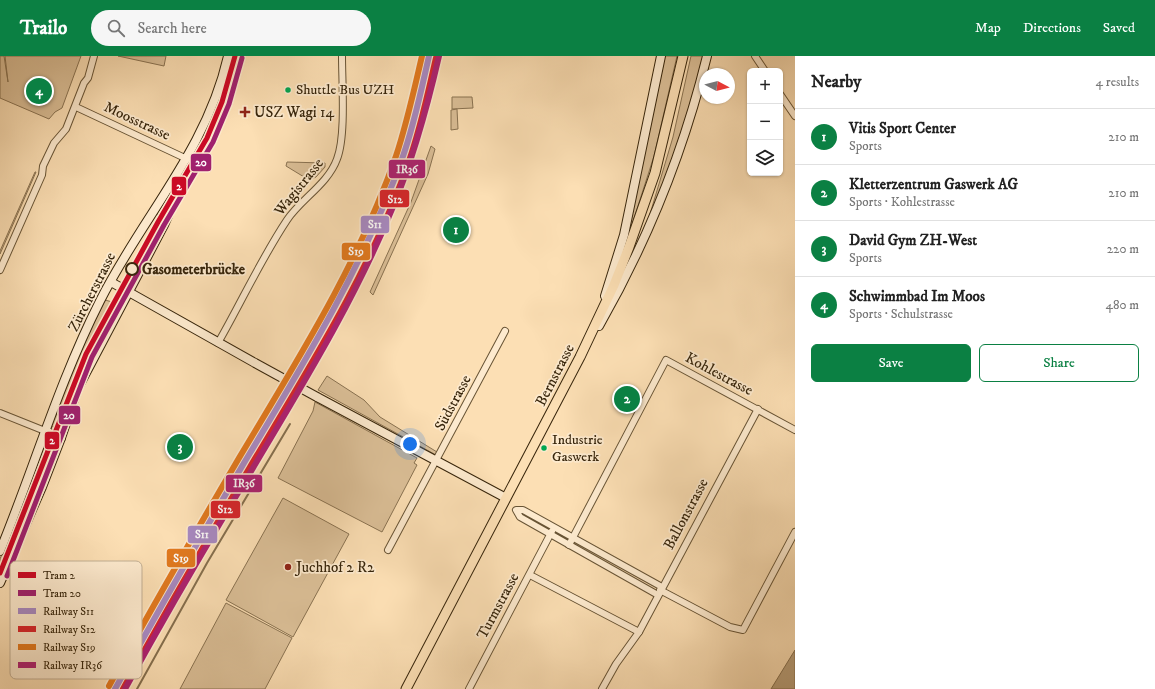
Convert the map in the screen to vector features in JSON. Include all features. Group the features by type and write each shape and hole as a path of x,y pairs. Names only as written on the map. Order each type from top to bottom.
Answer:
{"main road":[{"name":"Zürcherstrasse","path":"0,551 45,431 99,303 138,234 187,159 210,113 221,84 228,56"},
{"name":"Zürcherstrasse","path":"0,583 61,438 78,388 164,225 174,202 203,154 230,92 239,56"},
{"path":"592,331 609,284 624,235 661,56"},
{"name":"Bernstrasse","path":"406,689 580,357 614,285 642,213 655,173 683,56"},
{"path":"580,357 620,290 654,216 677,157 707,56"},
{"path":"111,282 218,343 506,498"},
{"path":"45,431 61,438"}],"street":[{"path":"0,270 39,181 44,166 58,137 66,129 76,107 84,83 88,78 94,56"},
{"name":"Wagistrasse","path":"218,343 287,220 303,200 326,177 337,159 341,139 342,56"},
{"path":"755,56 763,68"},
{"path":"783,98 795,116"},
{"name":"Moosstrasse","path":"76,107 187,159"},
{"name":"Südstrasse","path":"388,550 505,331"},
{"name":"Kohlestrasse","path":"569,545 666,360 795,430"},
{"name":"Ballonstrasse","path":"602,689 616,664 639,632 758,409"},
{"path":"0,413 45,431"},
{"path":"660,591 554,527 523,510 516,510 520,517 550,535 730,627 743,630 795,532"},
{"name":"Turmstrasse","path":"469,689 554,527"},
{"path":"530,575 639,632"}],"shaded area":[{"path":"0,56 4,56 8,82 5,56 81,56 62,108 55,112 49,119 0,98"},
{"path":"118,56 166,56 164,66"},
{"path":"230,56 237,56 221,111 165,219 154,212 188,162 207,126"},
{"path":"664,56 677,56 654,156 628,237 627,236"},
{"path":"691,56 706,56 702,68 699,68 699,79 679,145 647,224 673,137"},
{"path":"452,97 472,97 473,108 452,109"},
{"path":"457,109 458,129 451,130 451,110"},
{"path":"431,146 435,149 428,174 373,295 370,292 411,202"},
{"path":"287,162 325,163 325,167 316,177 309,180 286,166"},
{"path":"36,172 0,254 0,251"},
{"path":"105,300 116,304 86,360 67,411 56,409 103,301"},
{"path":"327,376 364,400 380,417 437,452 436,455 318,390"},
{"path":"315,402 417,458 414,463 417,465 382,532 278,478 313,411"},
{"path":"54,414 65,417 61,426 51,427"},
{"path":"46,439 52,446 0,578 0,559"},
{"name":"Juchhof 2 R2","path":"283,498 349,534 293,637 226,600"},
{"path":"226,603 292,638 265,689 180,689"},
{"path":"795,650 795,689 771,689"}],"waterway":[{"path":"137,689 207,563 290,424"}],"railway":[{"path":"259,439 309,362"}],"tram line":[{"name":"2","path":"0,573 86,354 158,222 207,138 222,102 235,56"},
{"name":"20","path":"13,561 92,357 164,225 213,142 229,104 242,58"},
{"name":"20","path":"7,576 10,568"}],"rail line":[{"name":"S19","path":"142,626 325,311 364,235 396,156 407,119 422,56"},
{"name":"S11","path":"142,641 211,519 310,352 350,277 369,238 402,159 414,121 429,56"},
{"name":"IR36","path":"142,658 186,580 326,344 361,277 377,244 407,172 439,56"},
{"name":"S12","path":"142,655 358,280 394,201 409,161 421,122 436,58"},
{"name":"S19","path":"109,686 113,679"},
{"name":"S11","path":"115,689 121,679"},
{"name":"S12","path":"123,689 129,679"},
{"name":"IR36","path":"125,689 130,679"}],"place":[{"name":"Shuttle Bus UZH","path":"288,90"},
{"name":"Schwimmbad Im Moos","path":"39,91"},
{"name":"USZ Wagi 14","path":"245,112"},
{"name":"Vitis Sport Center","path":"456,230"},
{"name":"Gasometerbrücke","path":"132,269"},
{"name":"Kletterzentrum Gaswerk AG","path":"627,399"},
{"name":"David Gym ZH-West","path":"180,447"},
{"name":"Industrie Gaswerk","path":"544,448"},
{"name":"Juchhof 2 R2","path":"288,567"}]}
